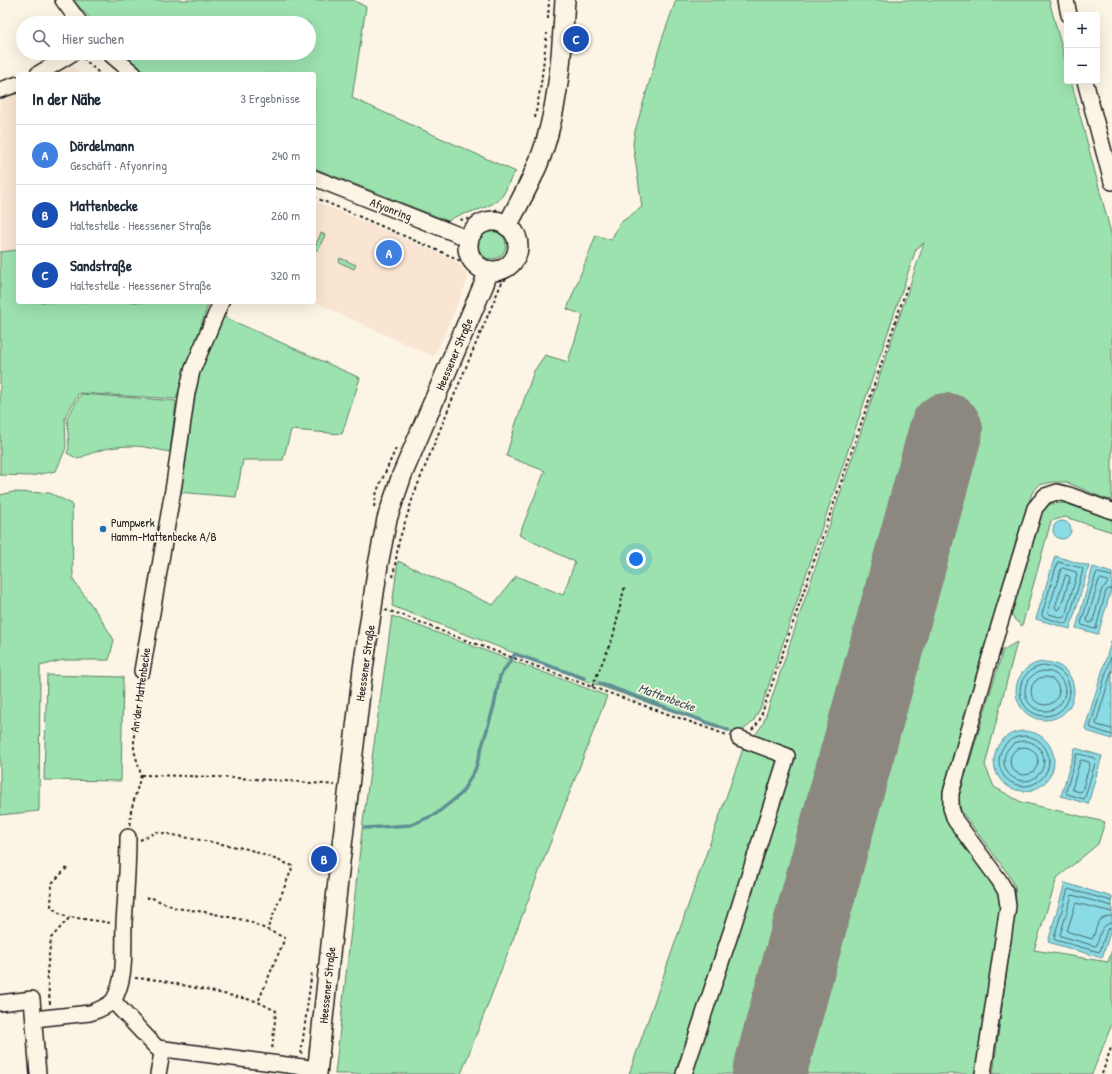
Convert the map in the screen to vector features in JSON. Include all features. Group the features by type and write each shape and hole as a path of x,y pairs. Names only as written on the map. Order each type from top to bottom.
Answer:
{"main road":[{"path":"515,226 492,221 478,226 472,232 468,239 469,256 480,268 480,275 505,268 516,256 518,248 517,239 513,232 548,134 556,98 565,0"},
{"name":"Heessener Straße","path":"317,1071 363,669 378,565 387,518 400,483 484,284 480,275"}],"street":[{"path":"63,0 75,16"},
{"path":"1066,0 1069,12"},
{"path":"42,72 67,60"},
{"path":"117,60 132,72"},
{"path":"1086,84 1112,182"},
{"path":"0,90 16,85"},
{"name":"Afyonring","path":"316,179 468,239"},
{"name":"An der Mattenbecke","path":"142,671 175,498 187,393 192,370 220,304"},
{"path":"983,1074 1008,906 1006,892 999,880 955,820 951,808 951,793 1035,508 1045,496 1057,492 1112,511"},
{"path":"684,1074 787,756 739,738"},
{"path":"34,1019 90,1013 108,1005 113,1001 118,993 124,964 124,924 128,841"},
{"path":"0,1002 32,999 38,1074"},
{"path":"113,1001 157,1048 271,1063 317,1071"},
{"path":"158,1074 163,1049"}],"path":[{"path":"547,23 549,0"},
{"path":"535,122 547,31"},
{"path":"84,60 98,72"},
{"path":"316,198 453,257 480,275"},
{"path":"460,220 474,218 501,207"},
{"path":"392,579 399,541 412,501 450,405 502,282 513,274 520,265 524,256 525,242 522,234 515,226"},
{"path":"372,607 400,614 449,634 726,735 739,738 750,734 759,722 862,424 908,284"},
{"path":"592,687 613,638 625,585"},
{"name":"An der Mattenbecke","path":"141,775 134,750 134,732 142,671"},
{"path":"267,930 293,866 248,849 157,832 128,841 131,811 141,775 233,777 288,780 350,786"},
{"path":"67,868 52,883 51,907 62,915 70,917 124,924"},
{"path":"146,898 152,898 176,908 205,912 248,921 285,938 258,1002"},
{"path":"51,1017 47,972 52,938 70,917"},
{"path":"121,978 159,980 258,1002 276,1011 271,1063"},
{"path":"1102,1074 1112,1045"}],"shaded area":[{"path":"71,65 79,72 59,72"},
{"path":"16,91 16,250 1,252 0,95"},
{"path":"316,202 456,261 466,271 468,279 434,357 316,303"}],"green space":[{"path":"73,0 353,0 366,7 352,98 516,172 511,178 503,195 497,201 448,221 316,169 316,72 143,72 130,60 316,60 316,16 88,16"},
{"path":"676,0 1049,0 1064,56 1064,84 1072,84 1112,237 1112,500 1106,499 1066,482 1053,482 1039,485 1032,493 943,790 945,813 960,837 997,886 1003,907 979,1074 629,1074 744,746 753,738 763,724 924,243 916,249 762,705 753,722 742,731 729,731 600,686 392,606 398,561 493,605 516,576 563,595 575,562 519,535 545,471 506,456 534,371 545,355 568,362 583,315 567,309 596,235 611,240 620,223 642,207 633,144 635,131 661,42"},
{"path":"492,231 502,235 506,245 502,255 492,259 482,255 478,245 482,235"},
{"path":"321,233 325,235 318,250 316,250 316,244"},
{"path":"16,250 16,304 208,304 176,399 79,393 65,417 66,448 56,471 30,476 0,475 0,252"},
{"path":"340,258 356,265 354,269 339,262"},
{"path":"222,316 360,378 342,434 291,430 283,460 243,460 236,497 177,492 198,371"},
{"path":"81,394 176,401 170,452 147,447 133,446 105,449 78,459 67,453 69,448 67,418"},
{"path":"13,492 50,493 72,504 73,580 98,614 114,640 109,660 63,660 40,666 39,811 0,815 0,495"},
{"path":"1064,503 1112,519 1112,532 1065,517 1051,521 1022,626 1015,620 1011,613 1039,515 1050,504"},
{"path":"392,616 607,696 461,1074 335,1074 363,822"},
{"path":"1017,642 985,765 994,787 1021,802 1105,822 1098,844 1057,878 1034,950 1108,962 1112,950 1112,1024 1092,1074 993,1074 1016,902 1015,887 1009,875 961,811 959,797 1003,650"},
{"path":"47,675 123,677 121,781 44,780"}],"water":[{"path":"1058,521 1066,521 1071,526 1069,537 1066,539 1058,539 1053,534 1053,526"},
{"path":"1055,556 1089,566 1070,629 1036,619"},
{"path":"1093,567 1112,573 1112,587 1098,634 1076,628"},
{"path":"1112,639 1112,739 1087,731 1085,728"},
{"path":"1039,662 1051,662 1066,670 1074,685 1074,697 1066,712 1051,720 1039,720 1024,712 1016,697 1016,685 1024,670"},
{"path":"1024,731 1040,736 1045,740 1049,745 1054,761 1049,777 1045,782 1040,786 1024,791 1008,786 1003,782 999,777 994,761 999,745 1003,740 1008,736"},
{"path":"1075,748 1102,756 1088,804 1061,796"},
{"path":"1065,883 1112,897 1112,926 1102,958 1048,942"}],"waterway":[{"name":"Mattenbecke","path":"365,828 411,825 436,814 461,794 475,770 494,706 500,676 515,654 584,678"},
{"name":"Mattenbecke","path":"599,683 728,730"}],"runway":[{"path":"769,1074 946,430"}],"place":[{"name":"Sandstraße","path":"576,39"},
{"name":"Dördelmann","path":"389,253"},
{"name":"Pumpwerk Hamm-Mattenbecke A/B","path":"103,529"},
{"name":"Mattenbecke","path":"324,859"}]}
